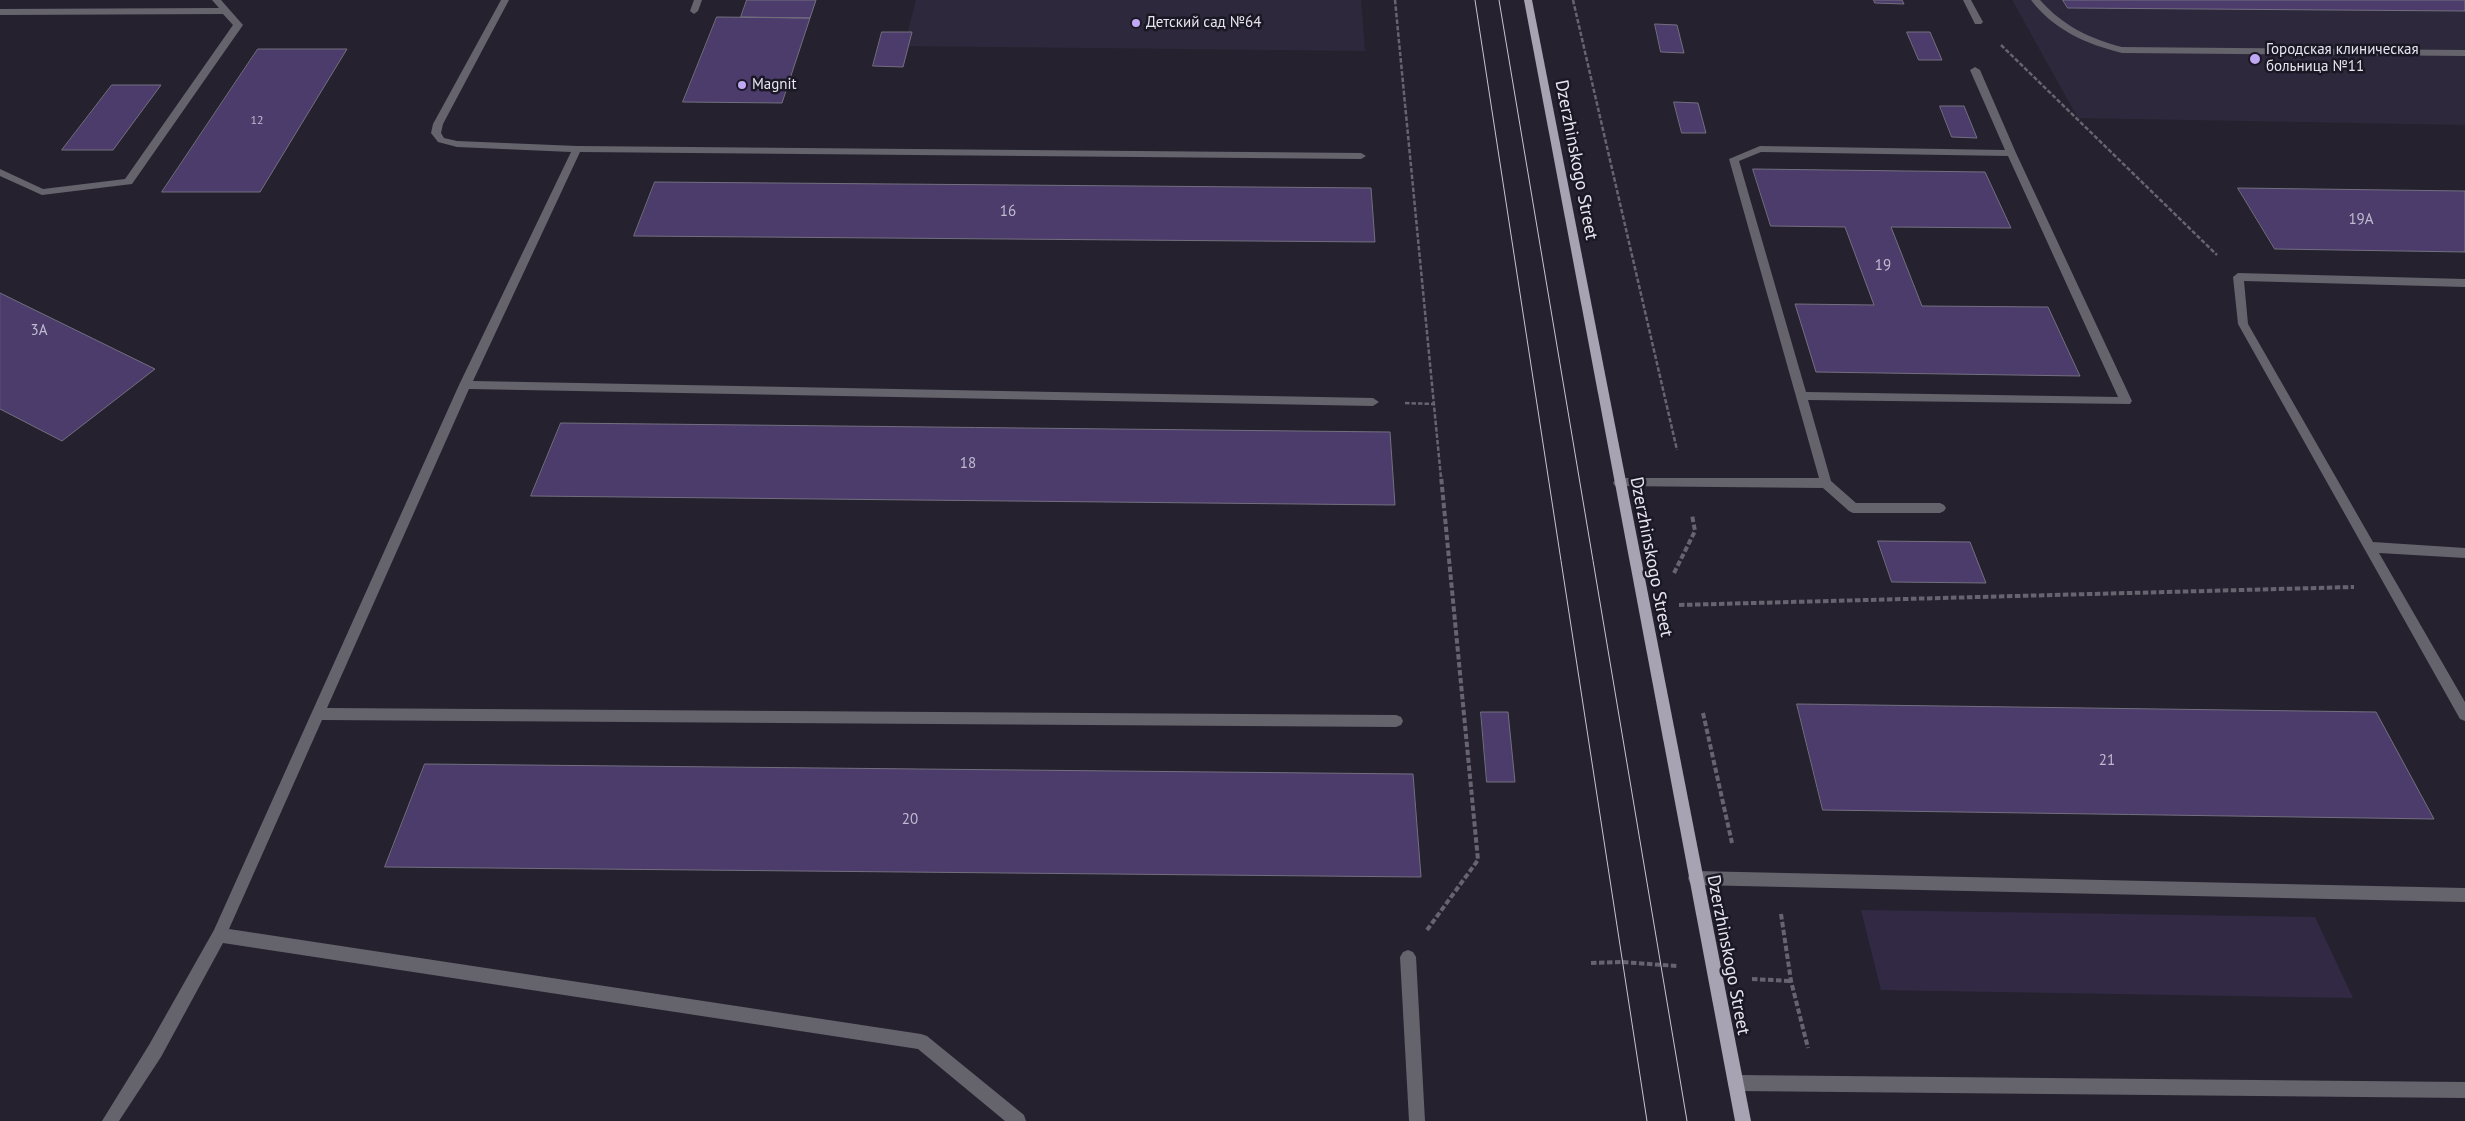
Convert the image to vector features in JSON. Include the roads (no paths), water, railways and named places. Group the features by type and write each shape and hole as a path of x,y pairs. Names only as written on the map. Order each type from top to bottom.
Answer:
{"main road":[{"name":"Dzerzhinskogo Street","path":"1528,0 1619,483 1743,1121"}],"street":[{"path":"0,172 42,192 128,182 238,25 216,0"},
{"path":"505,0 438,124 436,134 441,140 457,144 577,149 1361,156"},
{"path":"694,11 698,0"},
{"path":"1967,0 1978,22"},
{"path":"2036,0 2046,15 2068,31 2096,44 2122,50 2465,53"},
{"path":"0,12 226,11"},
{"path":"1800,396 2126,401 2011,153 1976,70"},
{"path":"110,1121 155,1051 219,935 465,385 577,149"},
{"path":"1940,508 1853,508 1826,483 1734,159 1760,149 2011,153"},
{"path":"2465,282 2238,277 2243,324 2465,715"},
{"path":"465,385 1373,402"},
{"path":"1619,483 1826,483"},
{"path":"2370,547 2465,554"},
{"path":"319,714 1396,721"},
{"path":"1695,878 2465,895"},
{"path":"219,935 922,1042 1018,1121"},
{"path":"1408,957 1417,1121"},
{"path":"1736,1083 2465,1090"}],"tram line":[{"path":"1475,0 1647,1121"},
{"path":"1499,0 1687,1121"}],"place":[{"name":"Детский сад №64","path":"1136,23"},
{"name":"Городская клиническая больница №11","path":"2255,59"},
{"name":"Magnit","path":"742,85"}]}
